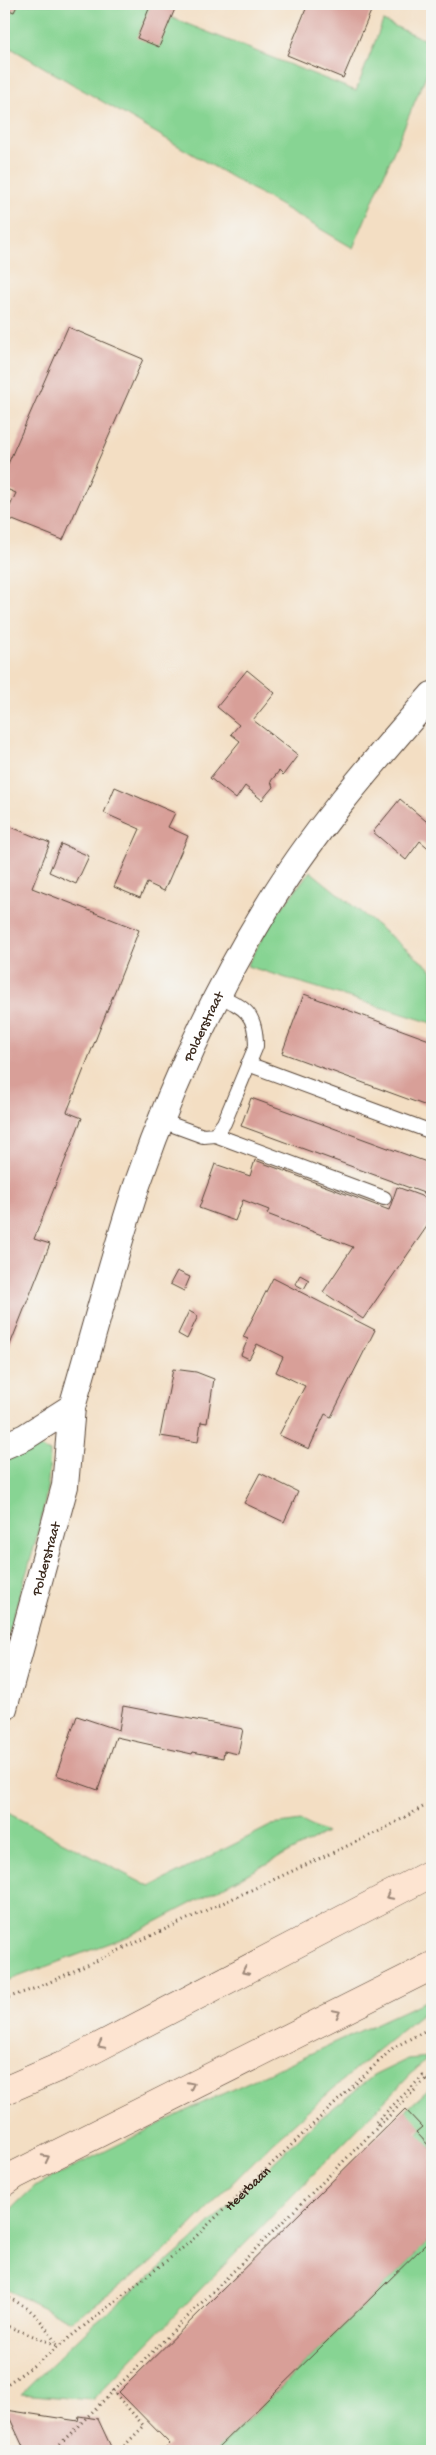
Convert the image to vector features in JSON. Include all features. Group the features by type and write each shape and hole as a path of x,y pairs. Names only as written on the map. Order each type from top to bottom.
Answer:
{"main road":[{"path":"4,2091 64,2065 432,1873"},
{"path":"4,2183 14,2175 100,2131 432,1966"}],"street":[{"name":"Polderstraat","path":"4,1708 65,1486 72,1407 138,1184 202,1026 266,908 312,839 359,779 432,694"},
{"path":"4,1446 25,1437 72,1407"}],"lane":[{"path":"215,1135 224,1123 256,1046 253,1022 249,1013 241,1006 218,995"},
{"path":"248,1064 432,1132"},
{"path":"162,1121 203,1136 215,1135 384,1198"}],"path":[{"path":"4,1999 32,1990 66,1975 382,1830 432,1802"},
{"name":"Heerbaan","path":"4,2385 58,2346 189,2243 393,2048 432,2027"},
{"path":"53,2451 112,2390 427,2078 432,2083"},
{"path":"4,2296 25,2304 38,2316 58,2346"},
{"path":"4,2324 58,2346"},
{"path":"112,2390 144,2426 119,2451"}],"green space":[{"path":"4,4 166,4 162,14 356,91 383,21 432,43 432,61 353,248 4,44"},
{"path":"310,871 432,970 432,1023 247,966 271,922"},
{"path":"37,1446 50,1452 45,1503 33,1552 4,1651 4,1460"},
{"path":"4,1811 150,1887 272,1825 301,1821 326,1833 129,1936 4,1982"},
{"path":"432,1998 432,2006 374,2053 273,2142 163,2253 71,2321 4,2288 5,2228 14,2206 35,2186 196,2106"},
{"path":"428,2057 92,2400 21,2394 84,2333 189,2243 317,2121 373,2076 408,2059"},
{"path":"432,2086 432,2149 417,2134 422,2128 405,2111"},
{"path":"432,2238 432,2451 216,2451"}],"building":[{"path":"4,4 18,4 14,12 4,8"},
{"path":"151,4 177,4 159,47 137,38"},
{"path":"308,4 374,4 343,78 287,55"},
{"path":"68,327 143,359 63,540 5,517 16,493 4,488 4,473"},
{"path":"247,670 275,693 253,720 298,755 283,775 279,771 271,781 273,787 262,800 245,786 236,799 210,778 240,741 231,734 239,725 217,707"},
{"path":"115,787 175,813 168,827 188,836 164,891 147,883 140,898 114,887 140,829 104,813"},
{"path":"400,799 432,826 432,851 420,841 406,860 373,832"},
{"path":"4,824 50,843 32,888 139,930 67,1112 82,1118 34,1239 50,1244 4,1360"},
{"path":"61,844 89,856 76,884 49,872"},
{"path":"304,994 432,1041 432,1108 282,1053"},
{"path":"251,1098 432,1164 432,1196 241,1126"},
{"path":"255,1160 389,1210 397,1187 432,1200 432,1224 428,1225 363,1319 323,1292 353,1247 267,1214 269,1210 243,1200 235,1221 199,1208 215,1164 250,1176"},
{"path":"177,1271 190,1277 184,1291 170,1284"},
{"path":"300,1275 309,1280 304,1289 295,1284"},
{"path":"273,1278 375,1330 331,1417 325,1414 309,1449 279,1435 305,1386 276,1372 283,1357 257,1344 249,1359 241,1355 248,1339 243,1337"},
{"path":"189,1311 198,1316 187,1339 178,1334"},
{"path":"173,1369 196,1372 214,1379 207,1423 201,1422 198,1442 160,1436"},
{"path":"260,1473 298,1492 284,1522 244,1503"},
{"path":"123,1706 243,1729 238,1754 224,1751 223,1758 193,1752 192,1754 116,1737 98,1790 56,1775 77,1716 119,1730"},
{"path":"405,2109 422,2127 416,2132 432,2149 432,2238 215,2451 163,2451 170,2444 119,2392"},
{"path":"6,2410 78,2421 79,2416 98,2419 113,2451 25,2451"}]}
